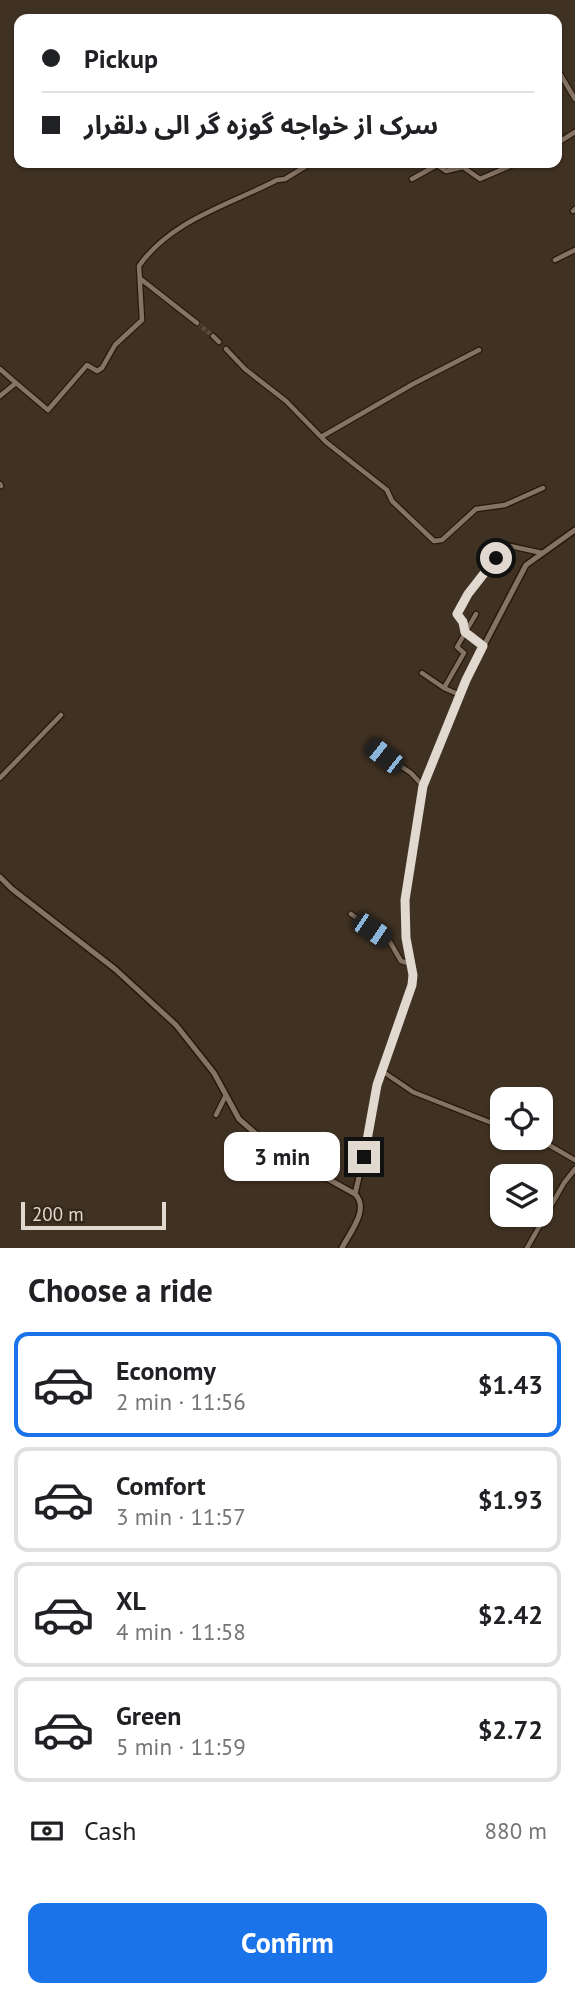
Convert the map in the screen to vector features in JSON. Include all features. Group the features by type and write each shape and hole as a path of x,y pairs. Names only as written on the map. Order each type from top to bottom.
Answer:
{"street":[{"path":"562,76 575,99"},
{"path":"0,369 48,410 87,365 97,371 102,368 115,345 142,320 139,266 163,240 209,211 277,180 285,179 303,168"},
{"path":"412,179 432,168"},
{"path":"442,168 446,171 459,168"},
{"path":"464,168 480,179 505,168"},
{"path":"555,260 575,250"},
{"path":"141,280 197,323"},
{"path":"213,336 219,342"},
{"path":"226,349 244,369 286,401 321,437 387,490 392,501 434,541 442,540 476,509 505,505 543,488"},
{"path":"321,437 479,350"},
{"path":"0,396 16,383"},
{"path":"355,1194 377,1085 412,985 406,938 405,900 423,786 460,695 526,565 575,530"},
{"path":"483,646 465,632 463,622 457,614 485,570 506,545 542,553"},
{"path":"444,688 464,653 457,647 476,614"},
{"path":"422,673 460,695"},
{"path":"0,778 61,715"},
{"path":"372,747 411,773 423,786"},
{"path":"0,877 115,969 176,1025 214,1073 239,1119 274,1150 355,1194 361,1200 362,1208 342,1248"},
{"path":"351,914 390,942 401,961 411,964"},
{"path":"382,1071 413,1092 490,1122"},
{"path":"216,1115 226,1095"},
{"path":"553,1147 575,1160"},
{"path":"527,1248 564,1183 575,1169"}],"tunnel":[{"path":"197,323 213,336"}],"route":[{"path":"364,1157 377,1085 412,985 413,975 406,938 405,900 423,786 466,680 483,646 465,632 463,622 457,614 468,594 496,558"}]}
